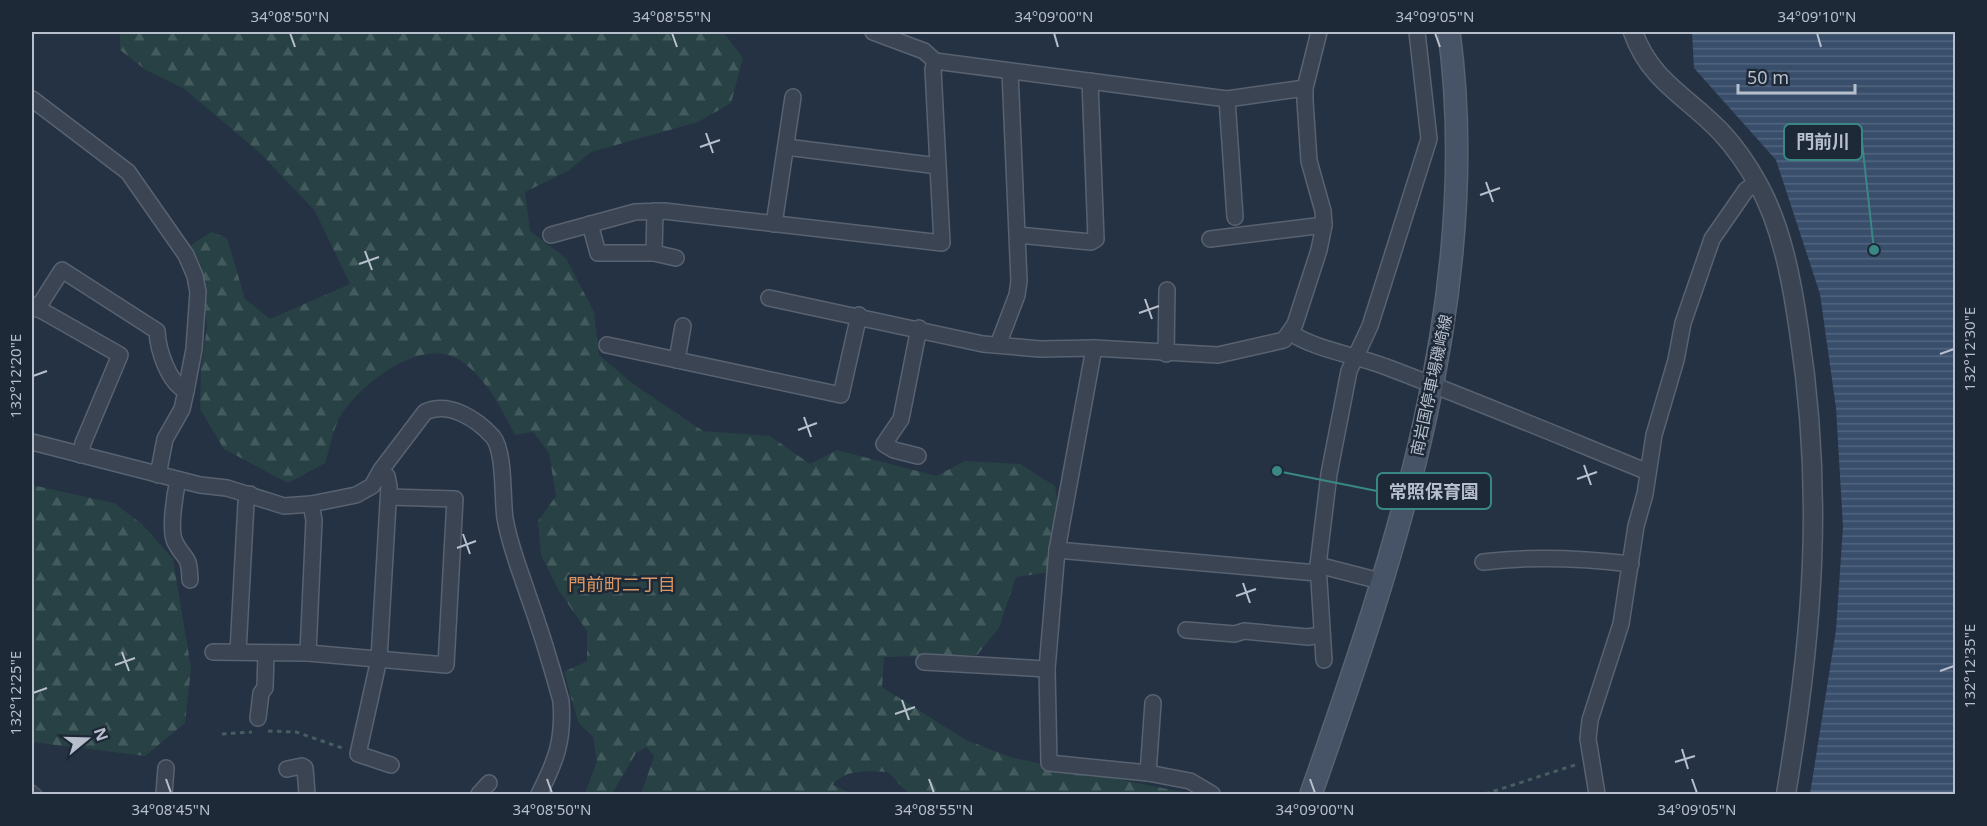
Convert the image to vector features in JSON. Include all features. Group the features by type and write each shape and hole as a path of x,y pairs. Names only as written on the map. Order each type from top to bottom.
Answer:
{"main road":[{"name":"南岩国停車場磯崎線","path":"1311,795 1380,581 1412,473 1433,384 1448,298 1455,224 1456,105 1449,32"}],"street":[{"path":"873,32 924,51 934,61 1010,72 1227,99 1305,88"},
{"path":"769,298 998,345 1041,349 1094,348 1218,356 1284,340 1291,333 1319,250 1324,225 1323,211 1308,161 1305,88 1320,32"},
{"path":"1324,660 1320,634 1317,569 1329,474 1344,394 1349,370 1358,356 1428,139 1417,32"},
{"path":"1633,32 1638,46 1662,81 1720,131 1757,183 1770,209 1795,303 1804,364 1815,485 1810,610 1799,718 1786,795"},
{"path":"551,235 634,212 655,212 942,243 934,61"},
{"path":"998,345 1017,295 1018,235 1010,72"},
{"path":"1018,235 1091,242 1096,239 1090,81"},
{"path":"774,224 793,97"},
{"path":"32,99 128,172 186,255 195,276 198,292 194,349 182,409 165,439 158,475"},
{"path":"1227,99 1235,217"},
{"path":"786,147 938,166"},
{"path":"1597,795 1588,739 1590,720 1621,624 1654,435 1697,278 1712,239 1746,190 1757,183"},
{"path":"654,253 655,212"},
{"path":"590,224 598,253 654,253 676,258"},
{"path":"1210,239 1324,225"},
{"path":"81,455 83,443 120,355 34,307 62,270 157,331 162,358 180,388 186,391"},
{"path":"1166,354 1167,290"},
{"path":"607,345 841,395 859,315"},
{"path":"677,360 683,326"},
{"path":"918,456 894,450 884,444 901,419 919,328"},
{"path":"1291,333 1302,341 1358,356 1433,384 1648,472"},
{"path":"1094,348 1057,550 1047,669 1049,763 1148,773 1190,781 1212,795"},
{"path":"32,442 178,480 250,494 284,506 311,504 356,495 372,486 381,470 425,412 435,407 447,407 468,417 494,438 499,451 505,519 561,701 563,726 556,762 539,795"},
{"path":"381,470 387,476 389,496 379,659 358,754 391,765"},
{"path":"178,480 175,496 174,540 190,561 190,580"},
{"path":"238,652 246,503 250,494"},
{"path":"213,652 308,653 447,665 454,500 389,496"},
{"path":"308,653 315,520 311,504"},
{"path":"1057,550 1317,569 1380,581"},
{"path":"1483,562 1512,559 1574,559 1631,564"},
{"path":"1186,630 1235,634 1244,631 1308,637 1320,634"},
{"path":"258,718 261,693 265,688 266,653"},
{"path":"924,662 1047,669"},
{"path":"1148,773 1152,703"},
{"path":"287,769 302,766 305,768 307,795"},
{"path":"165,795 166,768"}],"lane":[{"path":"32,789 38,795"}],"path":[{"path":"222,734 281,729 358,754"},
{"path":"1485,795 1591,759"}],"green space":[{"path":"120,32 723,32 743,58 731,103 698,122 591,152 568,171 525,192 530,231 566,258 594,312 599,355 632,383 703,431 770,436 810,464 837,450 936,476 965,461 1020,464 1055,486 1059,515 1052,572 1016,577 999,628 977,655 884,657 882,687 966,740 1013,758 1192,794 909,794 888,772 865,772 851,773 833,785 852,794 641,794 654,757 647,747 636,753 612,794 585,794 597,761 593,737 578,722 564,672 587,661 587,631 559,591 541,555 538,521 556,496 549,453 533,432 515,435 486,385 470,368 461,361 446,355 429,354 411,358 394,366 363,389 338,420 325,463 288,483 224,449 200,409 201,366 207,328 202,268 191,245 211,232 227,238 245,299 270,319 350,284 315,211 260,153 183,88 146,70 120,50"},
{"path":"32,485 114,503 142,524 173,559 191,668 185,723 145,756 32,742"}],"water":[{"path":"1692,32 1955,32 1955,794 1810,794 1836,630 1843,527 1836,408 1820,294 1776,160 1694,68"}],"place":[{"name":"門前川","path":"1874,250"},
{"name":"常照保育園","path":"1277,471"}],"district":[{"name":"門前町二丁目","path":"622,584"}]}
